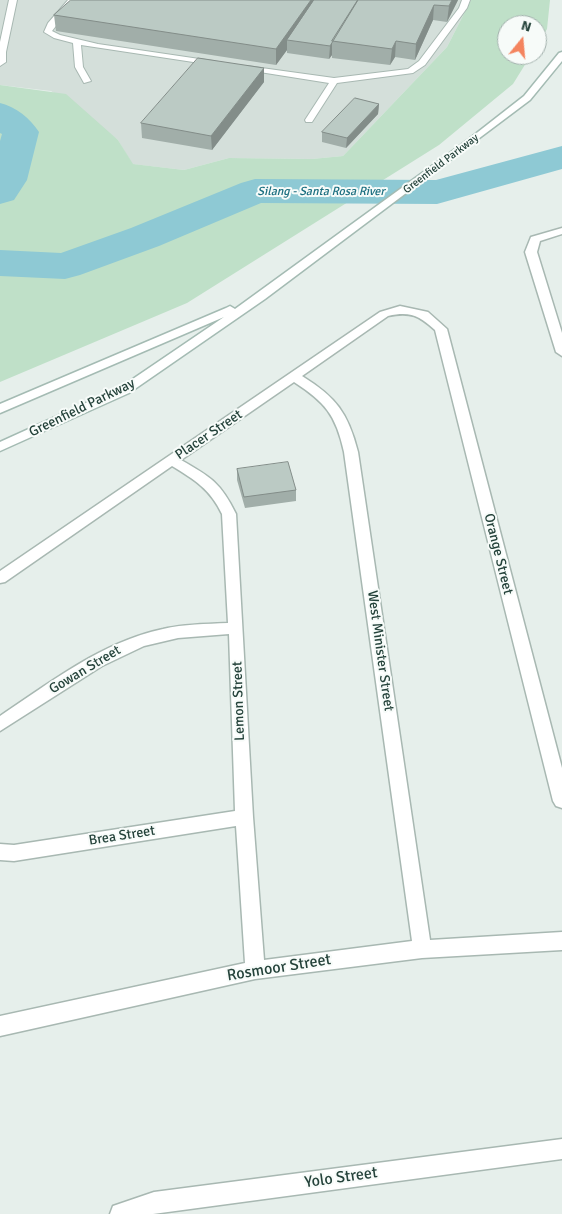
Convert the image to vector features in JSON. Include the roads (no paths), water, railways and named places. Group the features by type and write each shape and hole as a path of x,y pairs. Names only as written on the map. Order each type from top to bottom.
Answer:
{"street":[{"name":"Greenfield Parkway","path":"0,447 125,390 261,297 527,98 562,56"},
{"path":"562,231 535,239 531,252 562,352"},
{"name":"Greenfield Parkway","path":"0,409 261,297"},
{"name":"Placer Street","path":"0,578 384,314 400,310 424,314"},
{"name":"Orange Street","path":"424,314 441,329 562,801"},
{"name":"West Minister Street","path":"294,376 323,395 338,410 346,428 352,452 422,949"},
{"name":"Lemon Street","path":"171,460 202,478 220,495 228,514 236,628 244,818 255,970"},
{"name":"Gowan Street","path":"0,724 102,658 128,645 163,634 236,628"},
{"name":"Brea Street","path":"0,852 14,853 244,818"},
{"name":"Rosmoor Street","path":"0,1026 255,970 422,949 562,941"},
{"name":"Yolo Street","path":"121,1214 154,1203 562,1148"}],"lane":[{"path":"0,64 2,62 2,52 13,0"},
{"path":"72,0 51,25 48,32 52,36 77,42 225,64"},
{"path":"235,66 334,81 410,71 422,63 463,8 466,0"},
{"path":"77,42 79,67 87,80"},
{"path":"309,120 334,81"}],"waterway":[{"name":"Silang - Santa Rosa River","path":"0,114 21,132 8,180 0,192"},
{"name":"Silang - Santa Rosa River","path":"0,263 65,266 145,237 255,191 437,192 562,157"}]}
